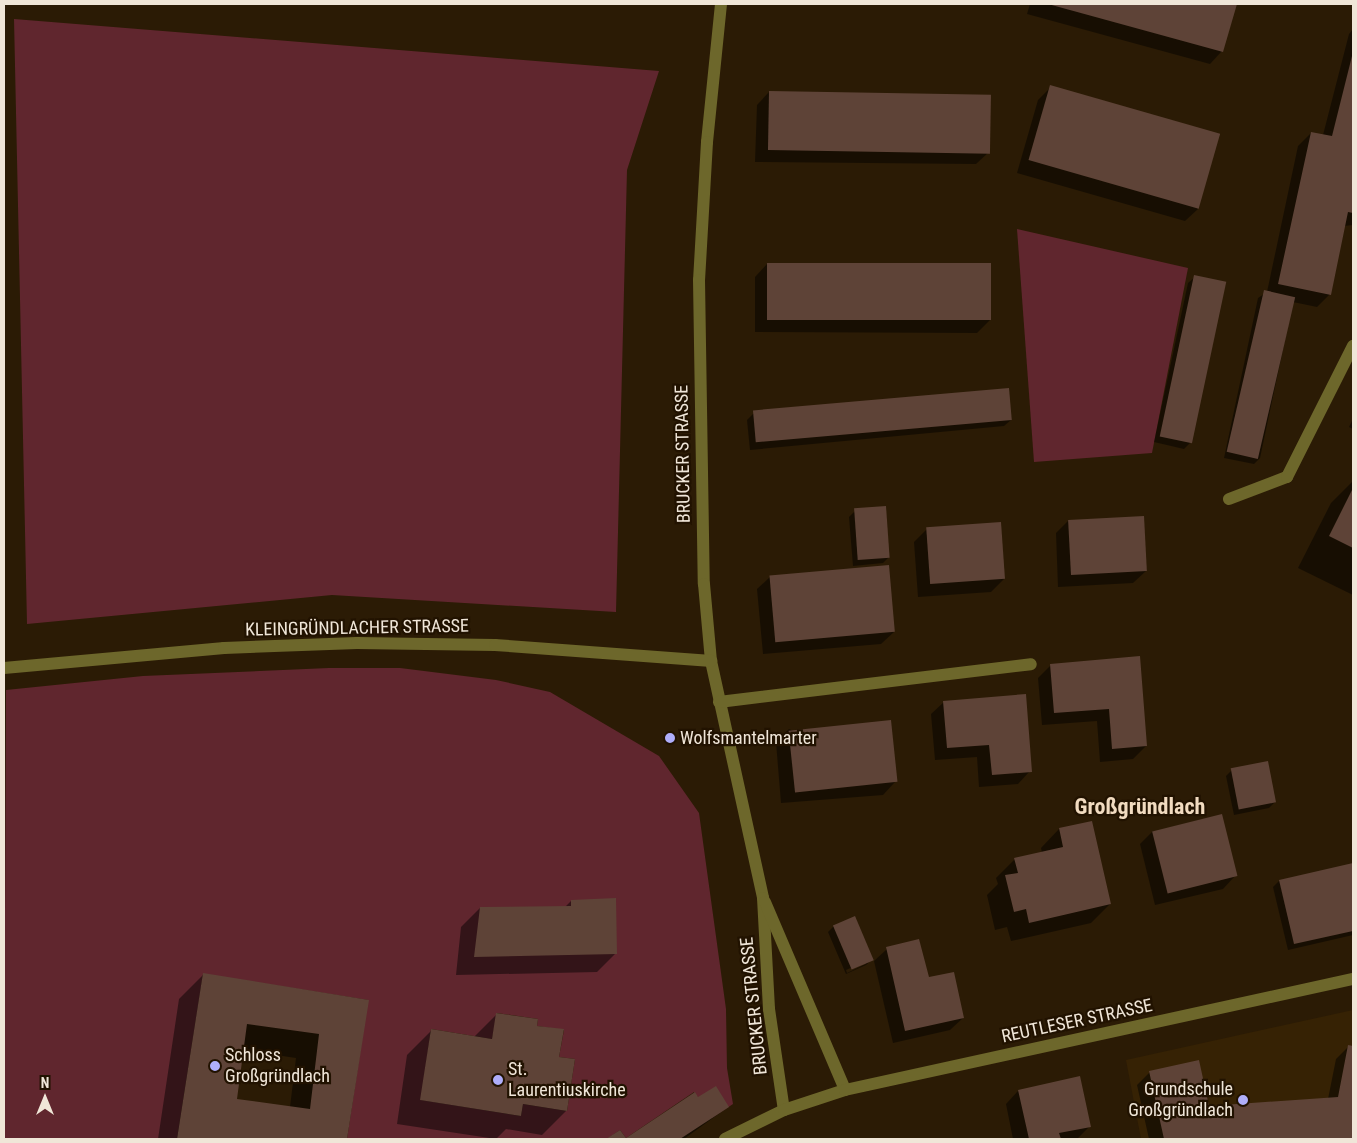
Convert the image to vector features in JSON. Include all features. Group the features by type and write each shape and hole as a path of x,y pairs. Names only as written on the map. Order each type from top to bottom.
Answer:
{"street":[{"name":"BRUCKER STRASSE","path":"721,4 707,142 698,334 704,584 711,660 763,898 768,1000 784,1110"},
{"path":"1229,499 1287,477 1353,346"},
{"name":"KLEINGRÜNDLACHER STRASSE","path":"4,668 215,648 357,643 495,645 711,660"},
{"path":"719,702 1030,664"},
{"name":"BRUCKER STRASSE","path":"763,898 845,1090"},
{"name":"REUTLESER STRASSE","path":"725,1139 784,1110 809,1100 845,1090 1353,979"}],"shaded area":[{"path":"14,19 659,71 627,170 616,612 332,595 27,624"},
{"path":"1017,229 1188,268 1152,453 1034,462"},
{"path":"329,668 400,668 496,680 550,692 659,756 699,813 726,1009 727,1068 733,1104 712,1118 694,1092 626,1138 620,1130 607,1139 347,1139 368,1000 203,974 177,1139 4,1139 6,690 143,676","holes":["497,1013 538,1019 537,1026 564,1030 559,1057 575,1059 567,1111 523,1104 521,1116 421,1100 431,1029 492,1039"]},
{"name":"Grundschule Großgründlach","path":"1353,1010 1353,1139 1141,1139 1126,1060"}],"building":[{"path":"1048,4 1237,4 1223,52"},
{"path":"1353,52 1353,213 1348,212 1331,295 1278,284 1311,132 1332,136"},
{"path":"1050,85 1220,134 1199,209 1029,160"},
{"path":"769,91 991,95 990,154 768,150"},
{"path":"767,263 991,263 991,320 767,320"},
{"path":"1194,275 1226,282 1192,443 1160,436"},
{"path":"1264,290 1295,297 1258,459 1227,452"},
{"path":"1009,388 1012,420 756,442 753,410"},
{"path":"1353,488 1353,548 1329,536"},
{"path":"886,506 890,558 858,560 854,508"},
{"path":"1144,516 1147,571 1071,575 1068,520"},
{"path":"1001,522 1005,579 930,584 926,527"},
{"path":"889,565 895,632 775,642 769,575"},
{"path":"1140,656 1147,746 1112,749 1109,709 1054,713 1050,664"},
{"path":"1026,694 1032,772 992,775 989,745 947,748 943,701"},
{"path":"891,720 897,782 795,792 789,731"},
{"path":"1268,761 1276,802 1239,809 1231,768"},
{"path":"1222,814 1237,876 1168,894 1152,831"},
{"path":"1092,821 1111,904 1029,923 1026,909 1014,912 1005,875 1018,873 1014,858 1063,847 1059,828"},
{"path":"1353,863 1353,931 1294,944 1279,880"},
{"path":"616,898 617,954 474,957 480,907 571,906 571,900"},
{"path":"855,916 874,960 852,970 833,925"},
{"path":"919,939 929,977 954,972 964,1018 905,1031 886,947"},
{"name":"Schloss Großgründlach","path":"203,973 369,1000 347,1139 177,1139","holes":["247,1024 319,1034 310,1109 237,1099"]},
{"name":"St. Laurentiuskirche","path":"496,1013 538,1019 537,1026 564,1029 559,1057 575,1059 567,1111 523,1104 521,1116 420,1100 431,1029 492,1039"},
{"path":"1348,1045 1353,1046 1353,1139 1164,1139 1149,1071 1199,1060 1209,1106 1338,1097"},
{"path":"1080,1076 1091,1127 1059,1133 1061,1139 1029,1139 1018,1090"},
{"path":"716,1086 729,1107 680,1139 606,1139 620,1130 626,1138 695,1092 698,1097"}],"place":[{"name":"Wolfsmantelmarter","path":"670,738"},
{"name":"Schloss Großgründlach","path":"215,1066"},
{"name":"St. Laurentiuskirche","path":"498,1080"},
{"name":"Grundschule Großgründlach","path":"1243,1100"}],"district":[{"name":"Großgründlach","path":"1140,807"}]}
